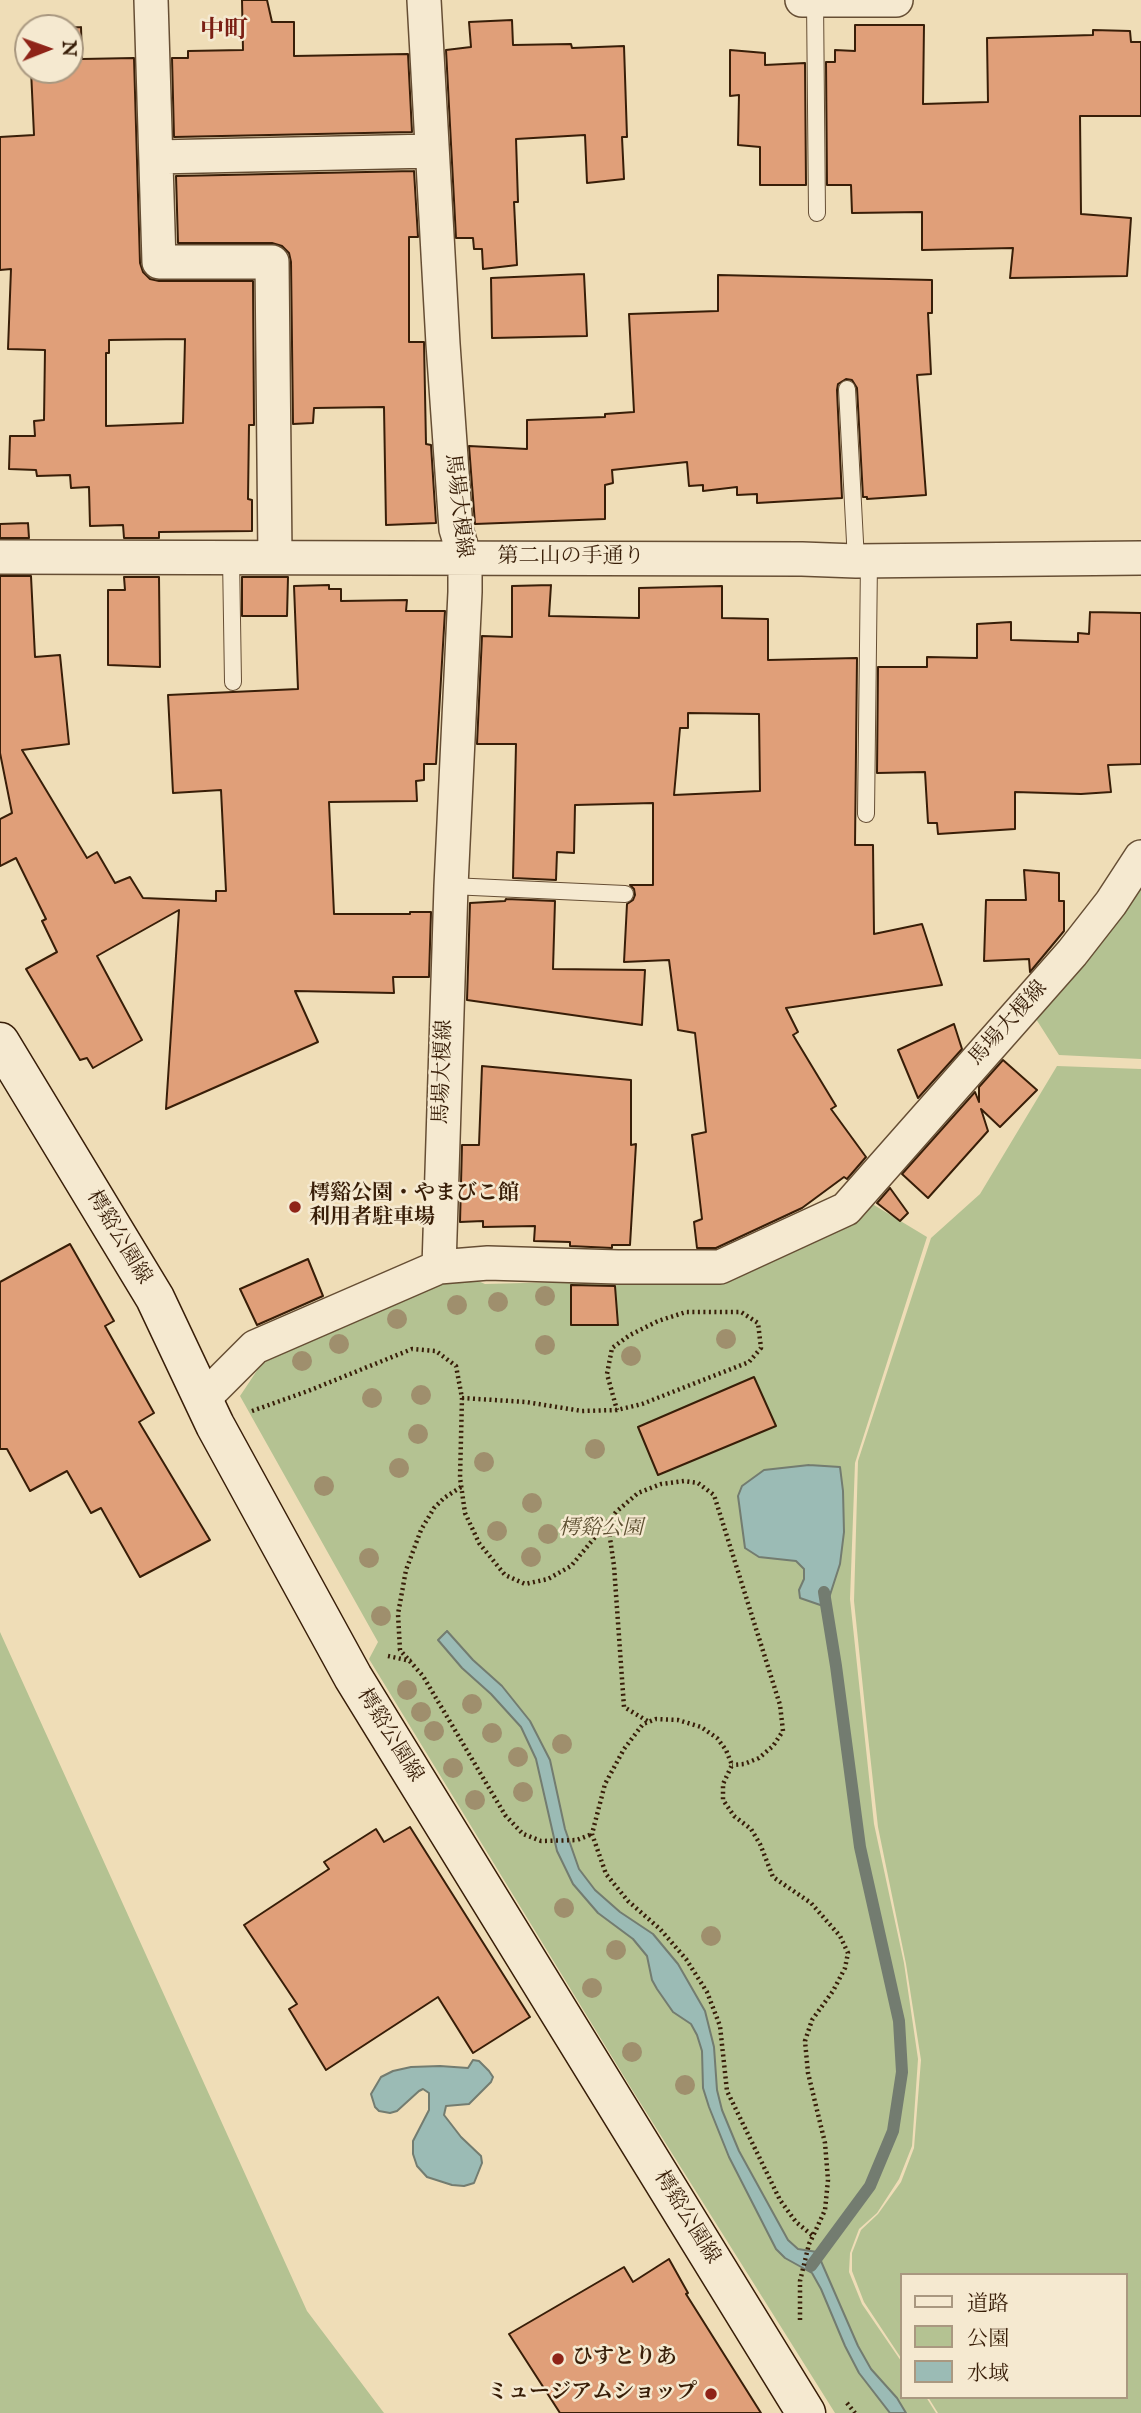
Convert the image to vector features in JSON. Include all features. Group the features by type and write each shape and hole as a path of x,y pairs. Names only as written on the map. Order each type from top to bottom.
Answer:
{"main road":[{"name":"樗谿公園線","path":"0,1042 155,1298 209,1412 353,1677 807,2413"}],"street":[{"path":"150,0 159,262 272,262 275,557"},
{"name":"馬場大榎線","path":"424,0 456,529 465,558 466,592 451,886 439,1267 488,1263 618,1267 720,1266 845,1209 1072,953 1111,903 1141,858"},
{"path":"802,0 896,0"},
{"path":"156,157 432,151"},
{"name":"第二山の手通り","path":"0,557 863,561 1141,558"},
{"path":"209,1412 255,1347 439,1267"}],"lane":[{"path":"815,0 817,213"},
{"path":"847,389 863,561 866,814"},
{"path":"231,557 233,682"},
{"path":"451,886 625,894"}],"path":[{"path":"462,1398 526,1402 582,1411 617,1410 642,1404 750,1362 761,1348 758,1323 741,1312 686,1312 658,1321 630,1335 612,1348 607,1374 617,1410"},
{"path":"209,1412 308,1391 412,1349 436,1351 456,1366 462,1398 459,1448 465,1513 479,1542 505,1575 525,1584 548,1579 571,1566 617,1512 638,1493 661,1484 684,1481 698,1483 714,1495 780,1704 783,1731 773,1746 758,1758 744,1764 732,1765"},
{"path":"461,1486 434,1508 421,1530 406,1570 398,1614 400,1650 423,1676 505,1815 523,1834 541,1840 578,1840 592,1834"},
{"path":"608,1523 614,1566 624,1707 649,1722"},
{"path":"800,2281 809,2244 813,2236 825,2210 828,2180 825,2143 808,2073 805,2041 812,2020 833,1991 845,1968 848,1953 841,1936 811,1903 773,1877 751,1829 734,1816 723,1800 723,1784 732,1765 717,1738 701,1727 678,1720 656,1719 643,1724 624,1749 605,1784 592,1834 606,1874 628,1900 660,1929 707,1992 720,2025 727,2091 780,2200 796,2222 813,2236"}],"green space":[{"path":"1141,885 1141,1059 1059,1055 1036,1019"},
{"path":"1057,1066 1141,1069 1141,2413 938,2413 929,2399 1127,2399 1127,2273 900,2273 900,2356 864,2302 852,2271 852,2253 861,2230 878,2214 901,2182 914,2148 921,2060 906,1964 878,1827 867,1727 854,1601 858,1461 931,1238 980,1194"},
{"name":"樗谿公園","path":"864,1199 927,1237 855,1463 850,1599 874,1824 904,1963 918,2059 912,2146 899,2179 877,2213 859,2229 850,2253 849,2272 862,2304 900,2360 900,2399 927,2399 936,2413 835,2413 631,2088 369,1659 378,1642 240,1396 262,1363 449,1281 478,1281 485,1284 715,1278"},
{"path":"0,1632 307,2311 384,2413 0,2413"}],"water":[{"path":"809,1465 840,1467 844,1532 840,1564 829,1598 829,1608 800,1598 804,1569 796,1561 759,1557 745,1548 738,1496 742,1486 764,1470"},
{"path":"447,1631 473,1660 502,1686 530,1721 550,1760 565,1829 579,1869 595,1890 620,1912 653,1934 678,1964 705,2011 714,2047 717,2090 739,2151 788,2240 798,2249 817,2252 858,2346 871,2369 897,2398 906,2413 890,2413 859,2373 812,2273 785,2258 776,2249 729,2157 709,2107 703,2088 702,2051 697,2035 691,2024 673,2012 657,1989 652,1980 647,1956 633,1939 598,1913 573,1884 557,1851 536,1759 521,1727 438,1640"},
{"path":"473,2060 479,2061 489,2071 493,2077 491,2082 469,2104 446,2106 444,2115 461,2137 481,2156 482,2163 474,2183 452,2185 427,2177 417,2166 413,2154 413,2141 429,2110 429,2093 423,2089 419,2091 397,2111 390,2113 379,2111 375,2107 371,2094 381,2077 393,2071 411,2067 468,2068"}],"building":[{"path":"242,0 267,0 272,22 294,22 294,56 408,54 412,132 174,137 172,58 188,58 188,51 243,50"},
{"path":"512,20 513,45 571,44 572,48 624,46 627,137 622,137 624,179 587,183 585,135 516,139 518,202 514,202 517,265 483,269 482,249 474,249 473,238 456,238 446,50 471,47 469,22"},
{"path":"855,25 924,25 923,104 988,102 987,38 1093,35 1093,30 1130,31 1131,42 1141,42 1141,116 1080,116 1081,214 1131,218 1127,276 1010,278 1013,248 922,250 922,212 852,213 851,185 827,185 826,62 835,62 835,50 855,51"},
{"path":"730,50 765,53 765,65 805,63 806,185 760,185 760,147 738,145 739,95 730,96"},
{"path":"134,58 140,263 143,272 150,279 159,281 253,281 254,425 249,425 248,499 252,500 252,531 159,532 159,538 124,538 123,525 90,526 89,487 71,488 70,475 37,476 36,470 9,469 10,436 35,436 34,421 44,420 45,350 8,349 11,269 0,270 0,137 34,135 32,84 84,84 84,59","holes":["185,339 183,423 106,426 106,353 109,353 109,340"]},
{"path":"414,171 418,237 409,237 409,342 424,342 426,444 431,445 436,523 386,525 384,407 314,408 313,423 293,424 289,253 282,246 272,243 178,243 176,176"},
{"path":"584,274 587,336 492,338 491,278"},
{"path":"718,275 932,280 932,313 928,313 931,374 917,375 926,495 867,499 863,497 857,388 852,380 846,379 838,384 837,390 842,498 757,503 757,494 737,495 737,487 703,491 703,485 689,486 687,462 612,470 613,483 605,485 605,519 475,524 469,446 527,449 527,420 605,417 605,414 634,412 629,314 718,311"},
{"path":"28,523 29,538 0,538 0,524"},
{"path":"0,576 31,576 35,657 60,655 69,744 22,750 87,858 97,852 115,883 130,877 143,898 216,901 216,891 226,891 221,790 173,793 168,695 298,689 294,586 329,585 329,589 341,589 341,601 407,600 406,611 445,611 436,764 424,764 424,780 416,781 417,801 329,802 334,914 431,912 429,977 393,977 394,993 295,991 318,1042 166,1109 179,910 97,956 142,1040 93,1068 87,1058 80,1060 26,969 57,952 42,921 46,919 16,858 0,866 0,819 12,813 0,753"},
{"path":"124,577 159,577 160,667 108,665 108,590 125,590"},
{"path":"242,577 288,577 287,616 242,616"},
{"path":"551,585 549,616 639,618 639,588 722,586 722,618 768,619 768,660 857,658 855,845 873,845 874,934 922,924 942,985 786,1008 798,1032 793,1035 836,1106 831,1109 866,1157 847,1179 844,1177 802,1208 716,1248 697,1248 694,1222 702,1219 692,1135 706,1132 695,1033 678,1030 669,960 624,962 627,904 635,895 630,885 653,885 653,803 575,805 574,853 557,852 556,880 513,878 516,744 477,744 482,636 512,637 512,586","holes":["688,713 759,714 760,791 674,795 680,728 688,728"]},
{"path":"1090,612 1141,613 1141,764 1108,765 1111,792 1015,792 1015,829 938,834 937,823 928,823 925,772 877,773 878,667 927,667 927,657 977,658 977,624 1011,622 1011,640 1078,642 1078,633 1089,634"},
{"path":"1024,870 1059,873 1059,901 1064,901 1064,931 1030,972 1029,959 984,961 986,900 1026,900"},
{"path":"506,899 555,901 553,969 645,970 642,1025 467,1000 470,903"},
{"path":"954,1024 962,1049 918,1098 898,1050"},
{"path":"1003,1060 1037,1090 1000,1127 981,1109 988,1131 928,1198 902,1174 975,1092 979,1102 979,1087"},
{"path":"482,1066 631,1080 631,1145 636,1144 630,1245 612,1245 612,1248 570,1246 570,1242 534,1241 535,1226 483,1227 483,1221 460,1222 462,1145 479,1145"},
{"path":"890,1188 908,1213 900,1221 877,1203"},
{"path":"70,1244 114,1321 105,1326 154,1413 139,1422 210,1540 140,1577 101,1508 91,1513 67,1471 30,1491 7,1449 0,1449 0,1282"},
{"path":"308,1259 323,1296 257,1325 240,1289"},
{"path":"571,1285 615,1286 618,1325 571,1325"},
{"path":"754,1377 776,1426 658,1475 638,1427"},
{"path":"410,1827 530,2017 473,2053 438,1997 326,2070 289,2009 297,2004 244,1925 329,1869 324,1862 376,1829 384,1842"},
{"path":"669,2259 688,2293 686,2294 761,2413 560,2413 509,2334 624,2267 633,2282"}],"waterway":[{"path":"811,2266 870,2186 893,2131 902,2072 899,2021 860,1847 824,1592"}],"place":[{"name":"樗谿公園・やまびこ館 利用者駐車場","path":"295,1207"},
{"name":"ひすとりあ","path":"558,2359"},
{"name":"ミュージアムショップ","path":"711,2394"}],"district":[{"name":"中町","path":"224,32"}]}
